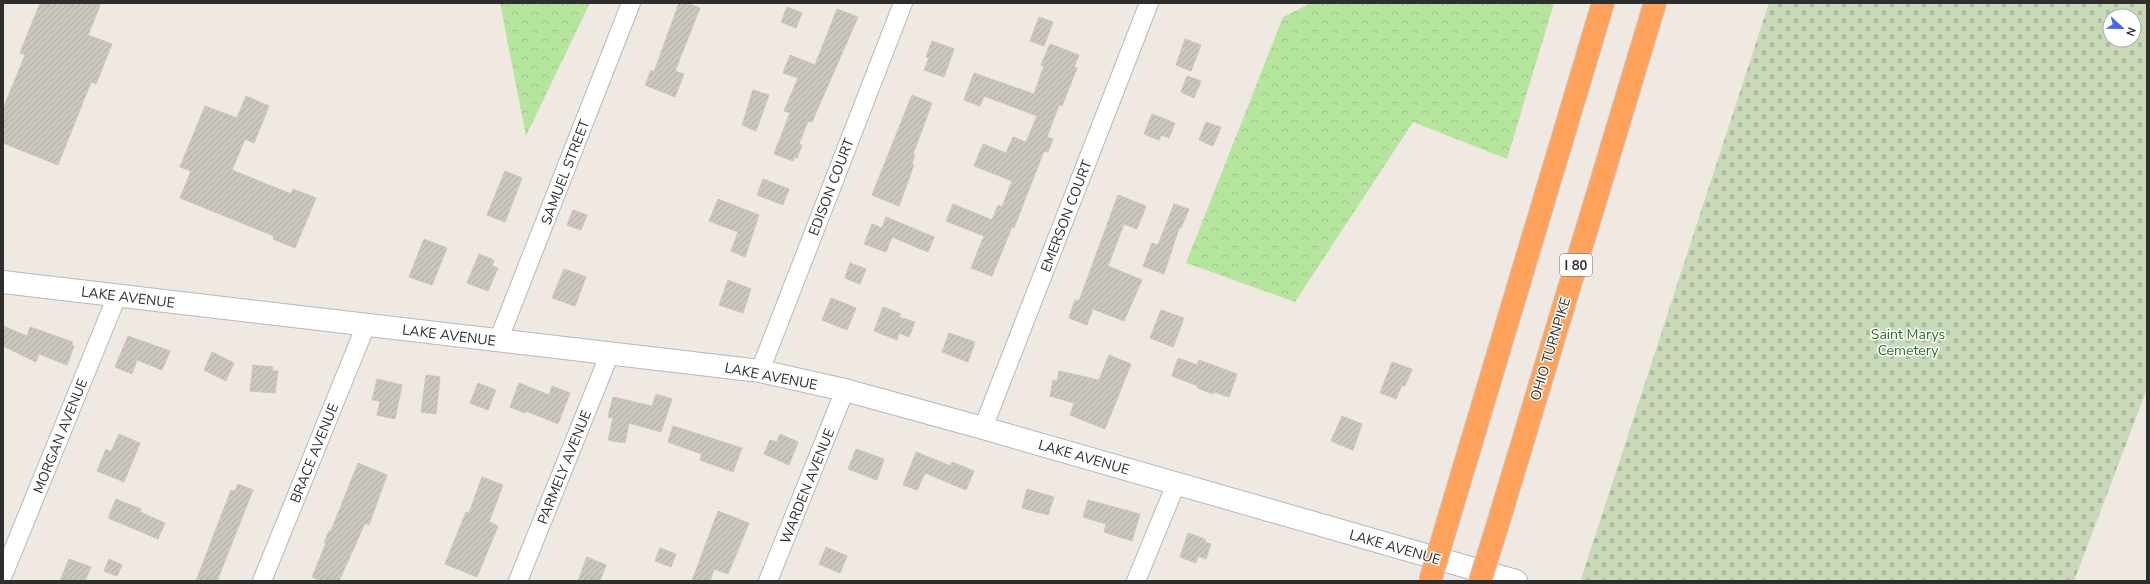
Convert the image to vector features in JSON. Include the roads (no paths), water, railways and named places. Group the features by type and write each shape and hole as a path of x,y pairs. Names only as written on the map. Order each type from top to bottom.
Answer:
{"highway":[{"path":"1430,581 1603,3"},
{"name":"OHIO TURNPIKE","path":"1480,581 1655,3"}],"street":[{"name":"SAMUEL STREET","path":"498,341 631,3"},
{"name":"EDISON COURT","path":"760,372 903,3"},
{"name":"EMERSON COURT","path":"983,428 1149,3"},
{"name":"LAKE AVENUE","path":"3,282 760,372 845,390 983,428 1516,581"},
{"name":"MORGAN AVENUE","path":"3,576 117,296"},
{"name":"BRACE AVENUE","path":"262,581 366,325"},
{"name":"PARMELY AVENUE","path":"518,581 610,353"},
{"name":"WARDEN AVENUE","path":"768,581 845,390"},
{"path":"1136,581 1176,484"}],"park label":[{"name":"Saint Marys Cemetery","path":"1908,342"}]}
